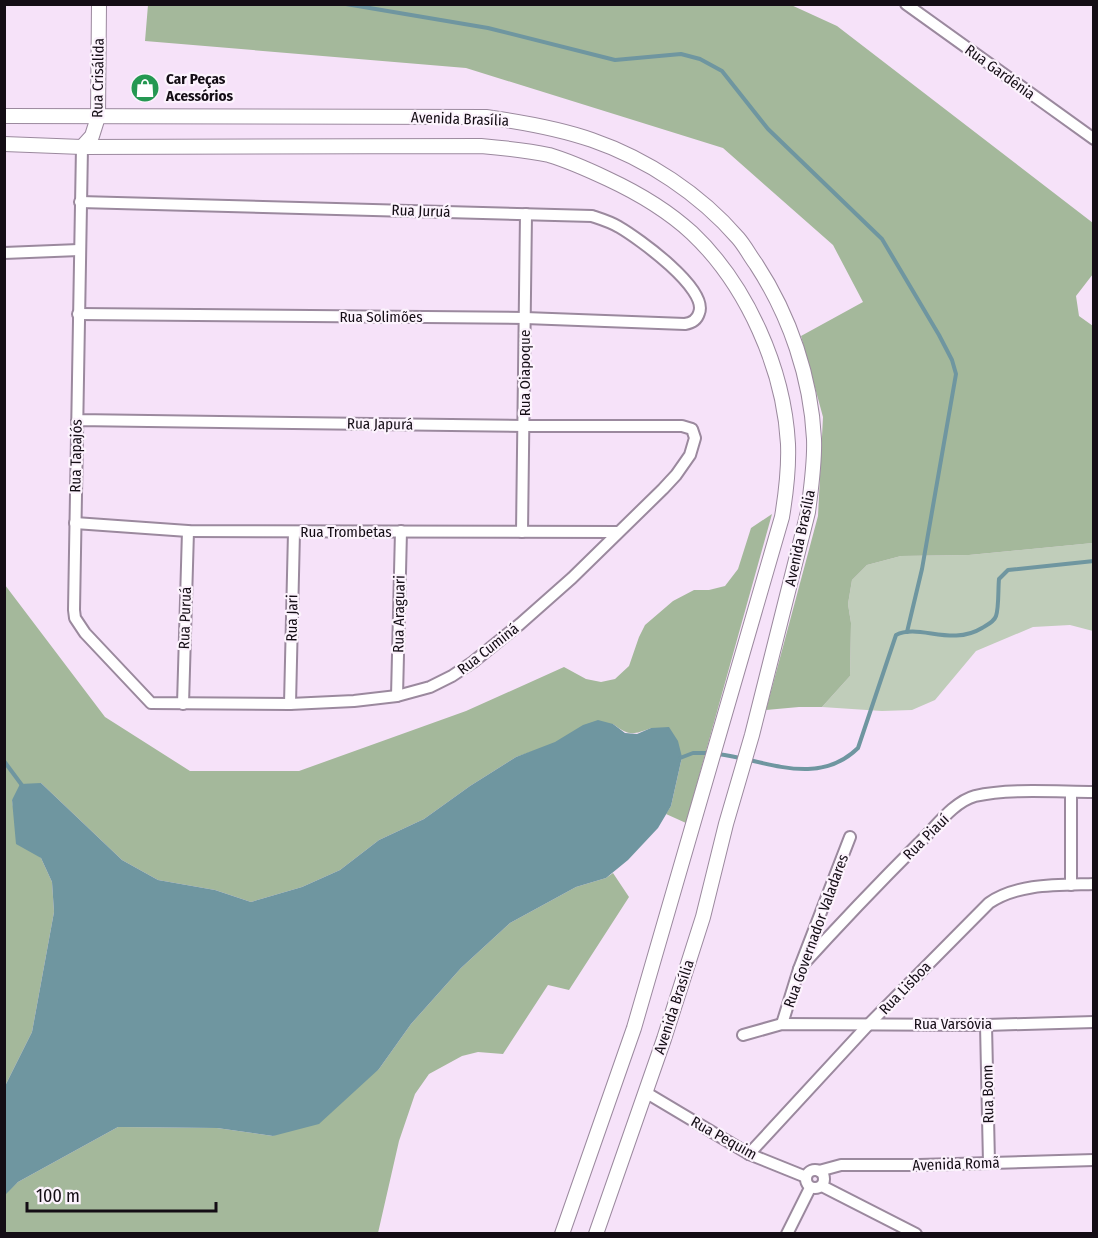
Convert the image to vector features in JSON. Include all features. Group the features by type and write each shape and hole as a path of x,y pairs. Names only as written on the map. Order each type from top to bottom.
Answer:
{"street":[{"name":"Rua Crisálida","path":"82,147 92,136 98,117 99,4"},
{"name":"Rua Gardênia","path":"906,4 1094,139"},
{"name":"Avenida Brasília","path":"4,116 475,117 520,121 559,129 625,154 667,177 700,200 740,240 778,303 790,329 809,398 814,440 812,479 803,533 703,917 596,1233"},
{"name":"Avenida Brasília","path":"4,144 82,147 402,145 518,149 551,156 584,168 658,206 692,233 720,264 743,296 757,326 783,401 788,444 786,492 782,517 634,1028 562,1233"},
{"name":"Rua Tapajós","path":"82,147 74,610 80,626 148,701 157,705 183,704"},
{"name":"Rua Juruá","path":"80,202 592,216 619,226 664,261 696,294 700,307 699,314 690,323 685,324"},
{"name":"Rua Oiapoque","path":"522,532 526,214"},
{"path":"4,252 80,250"},
{"name":"Rua Solimões","path":"78,314 525,318 685,324"},
{"name":"Rua Japurá","path":"77,420 682,426"},
{"name":"Rua Cuminá","path":"183,704 290,704 354,701 397,696 430,687 473,663 564,585 663,489 690,455 695,438 692,429 682,426"},
{"name":"Rua Trombetas","path":"75,524 188,531 618,532"},
{"name":"Rua Puruá","path":"183,704 188,531"},
{"name":"Rua Araguari","path":"397,696 401,531"},
{"name":"Rua Jari","path":"290,704 294,532"},
{"path":"1071,792 1071,885"},
{"name":"Rua Piauí","path":"799,969 861,901 948,814 966,800 974,796 1006,793 1094,792"},
{"name":"Rua Governador Valadares","path":"782,1024 799,969 850,837"},
{"name":"Rua Lisboa","path":"750,1154 869,1024 989,903 1006,892 1020,889 1094,884"},
{"name":"Rua Varsóvia","path":"743,1035 782,1024 986,1025 1094,1022"},
{"name":"Rua Bonn","path":"986,1025 989,1163"},
{"name":"Rua Pequim","path":"645,1092 750,1154 806,1177"},
{"name":"Avenida Romã","path":"819,1171 841,1165 1094,1160"},
{"path":"810,1188 805,1181 811,1171 819,1171 824,1178 822,1186"},
{"path":"810,1188 822,1186 916,1233"},
{"path":"787,1233 810,1188"}],"shaded area":[{"path":"789,4 837,26 1093,223 1093,274 1076,296 1079,316 1093,326 1093,543 969,555 901,556 867,565 852,580 848,604 851,623 850,676 822,707 766,710 818,516 823,417 801,336 863,302 833,245 723,148 466,68 145,41 148,5"},
{"path":"772,514 686,823 666,814 671,806 682,757 651,728 631,733 613,724 516,757 424,819 379,840 340,870 302,887 251,902 215,890 158,880 122,860 41,783 12,800 15,820 41,858 52,882 54,912 32,1032 5,1086 5,585 105,717 190,771 299,771 466,711 564,667 586,679 601,682 615,679 629,666 645,625 673,601 694,590 709,590 725,586 738,569 751,528"},
{"path":"1093,543 1093,631 1070,625 1033,627 976,651 935,700 912,710 882,711 822,707 850,676 851,623 848,604 852,580 867,565 901,556 969,555"},
{"path":"598,720 613,724 625,733 637,734 651,728 669,727 678,741 682,757 671,806 658,828 628,860 606,878 576,887 510,923 461,968 411,1024 379,1069 319,1124 273,1136 217,1128 118,1127 18,1182 5,1195 5,1086 32,1032 54,912 52,882 41,858 16,844 12,800 20,784 41,783 122,860 158,880 215,890 251,902 302,887 340,870 379,840 424,819 516,757 555,742 583,725"},
{"path":"613,873 629,897 569,990 548,985 503,1054 478,1052 462,1056 429,1074 415,1094 399,1141 378,1233 5,1233 4,1195 18,1182 118,1127 217,1128 273,1136 379,1069 411,1024 461,968 510,923 576,887 606,878"}],"waterway":[{"path":"346,4 488,28 615,60 681,54 700,59 722,71 768,129 882,239 939,335 952,360 956,374 922,569 907,632"},
{"path":"718,754 773,765 808,769 826,767 842,760 858,748 896,635 905,632 947,635 970,633 982,628 995,618 998,608 999,579 1008,570 1094,561"},
{"path":"680,758 693,753 710,753"},
{"path":"4,761 24,788"}],"place":[{"name":"Car Peças Acessórios","path":"145,88"}]}
